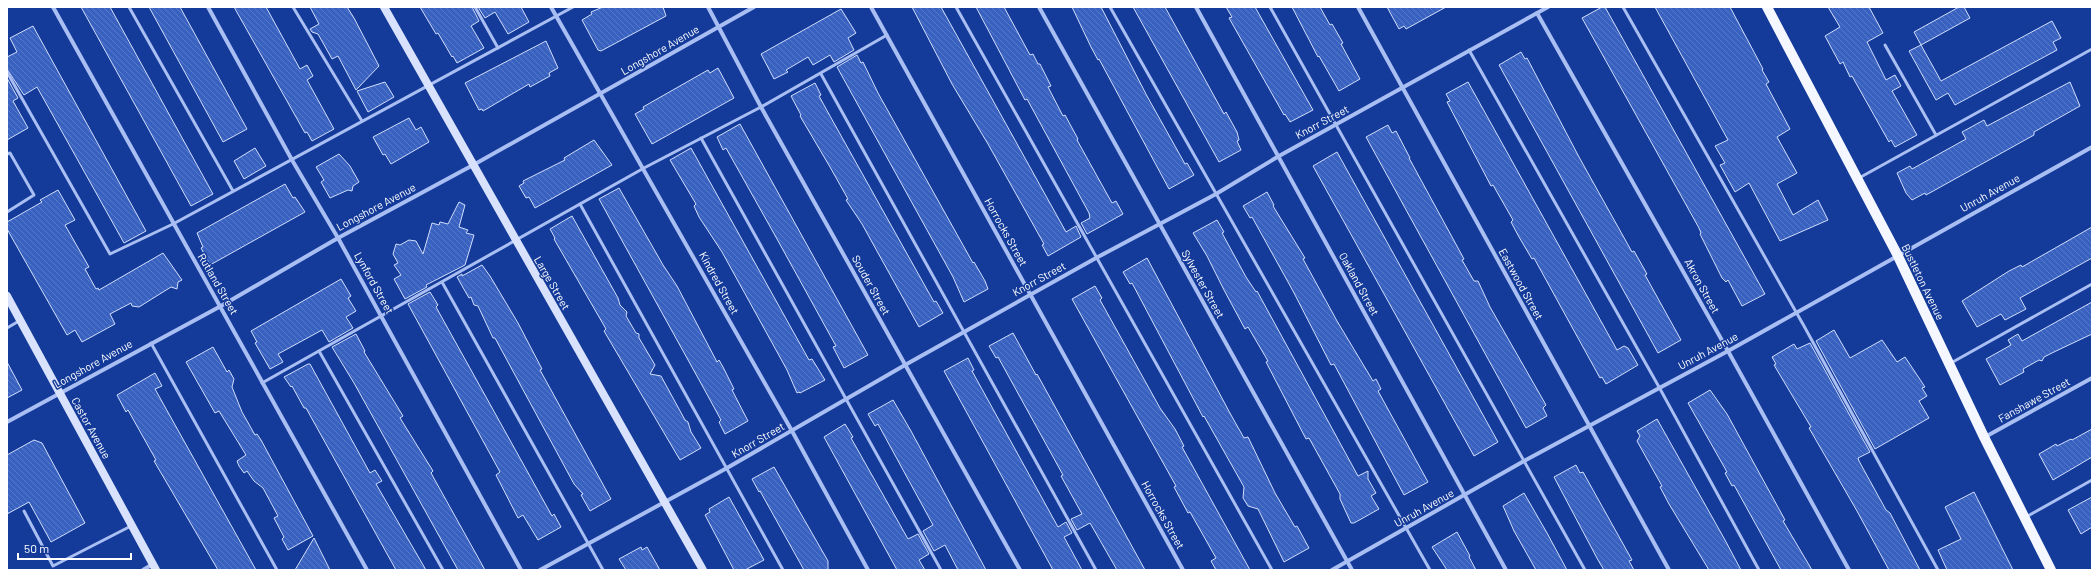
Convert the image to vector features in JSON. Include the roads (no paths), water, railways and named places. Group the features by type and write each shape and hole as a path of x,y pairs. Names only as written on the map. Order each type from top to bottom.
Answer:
{"main road":[{"name":"Bustleton Avenue","path":"1767,7 1897,254 1984,437 2051,570"}],"street":[{"name":"Rutland Street","path":"53,7 367,570"},
{"name":"Lynford Street","path":"208,7 292,160 381,315 521,570"},
{"name":"Large Street","path":"384,7 427,86 475,164 516,242 703,570"},
{"name":"Kindred Street","path":"551,7 644,168 792,431 868,570"},
{"name":"Souder Street","path":"708,7 761,107 1020,570"},
{"name":"Longshore Avenue","path":"7,422 221,306 338,238 602,94 718,26 754,7"},
{"name":"Horrocks Street","path":"871,7 1183,570"},
{"name":"Sylvester Street","path":"1039,7 1352,570"},
{"name":"Oakland Street","path":"1196,7 1506,570"},
{"name":"Eastwood Street","path":"1358,7 1669,570"},
{"name":"Knorr Street","path":"540,570 727,468 848,400 963,332 1096,258 1216,194 1279,156 1548,7"},
{"name":"Akron Street","path":"1537,13 1728,351 1849,570"},
{"name":"Unruh Avenue","path":"1332,570 1524,461 1728,351 1897,254 2092,146"},
{"name":"Castor Avenue","path":"7,296 59,394 155,567"},
{"name":"Fanshawe Street","path":"1984,437 2092,378"},
{"path":"142,570 155,567"}],"lane":[{"path":"129,7 233,191"},
{"path":"293,7 362,121"},
{"path":"475,7 498,48"},
{"path":"7,72 110,254 173,224 573,7"},
{"path":"956,7 1272,570"},
{"path":"1110,7 1430,570"},
{"path":"1270,7 1585,570"},
{"path":"1623,7 1796,313 1938,570"},
{"path":"262,384 381,315 516,242 644,168 761,107 887,35"},
{"path":"1885,46 1936,135"},
{"path":"1858,179 2092,49"},
{"path":"1469,50 1659,387 1759,570"},
{"path":"821,74 1096,570"},
{"path":"701,138 848,400 941,570"},
{"path":"7,154 10,153 34,195 7,212"},
{"path":"580,204 783,570"},
{"path":"442,282 603,570"},
{"path":"1950,364 2092,284"},
{"path":"7,328 20,321"},
{"path":"152,343 277,570"},
{"path":"319,351 443,570"},
{"path":"2025,518 2092,480"},
{"path":"24,511 53,566 132,525"}]}
